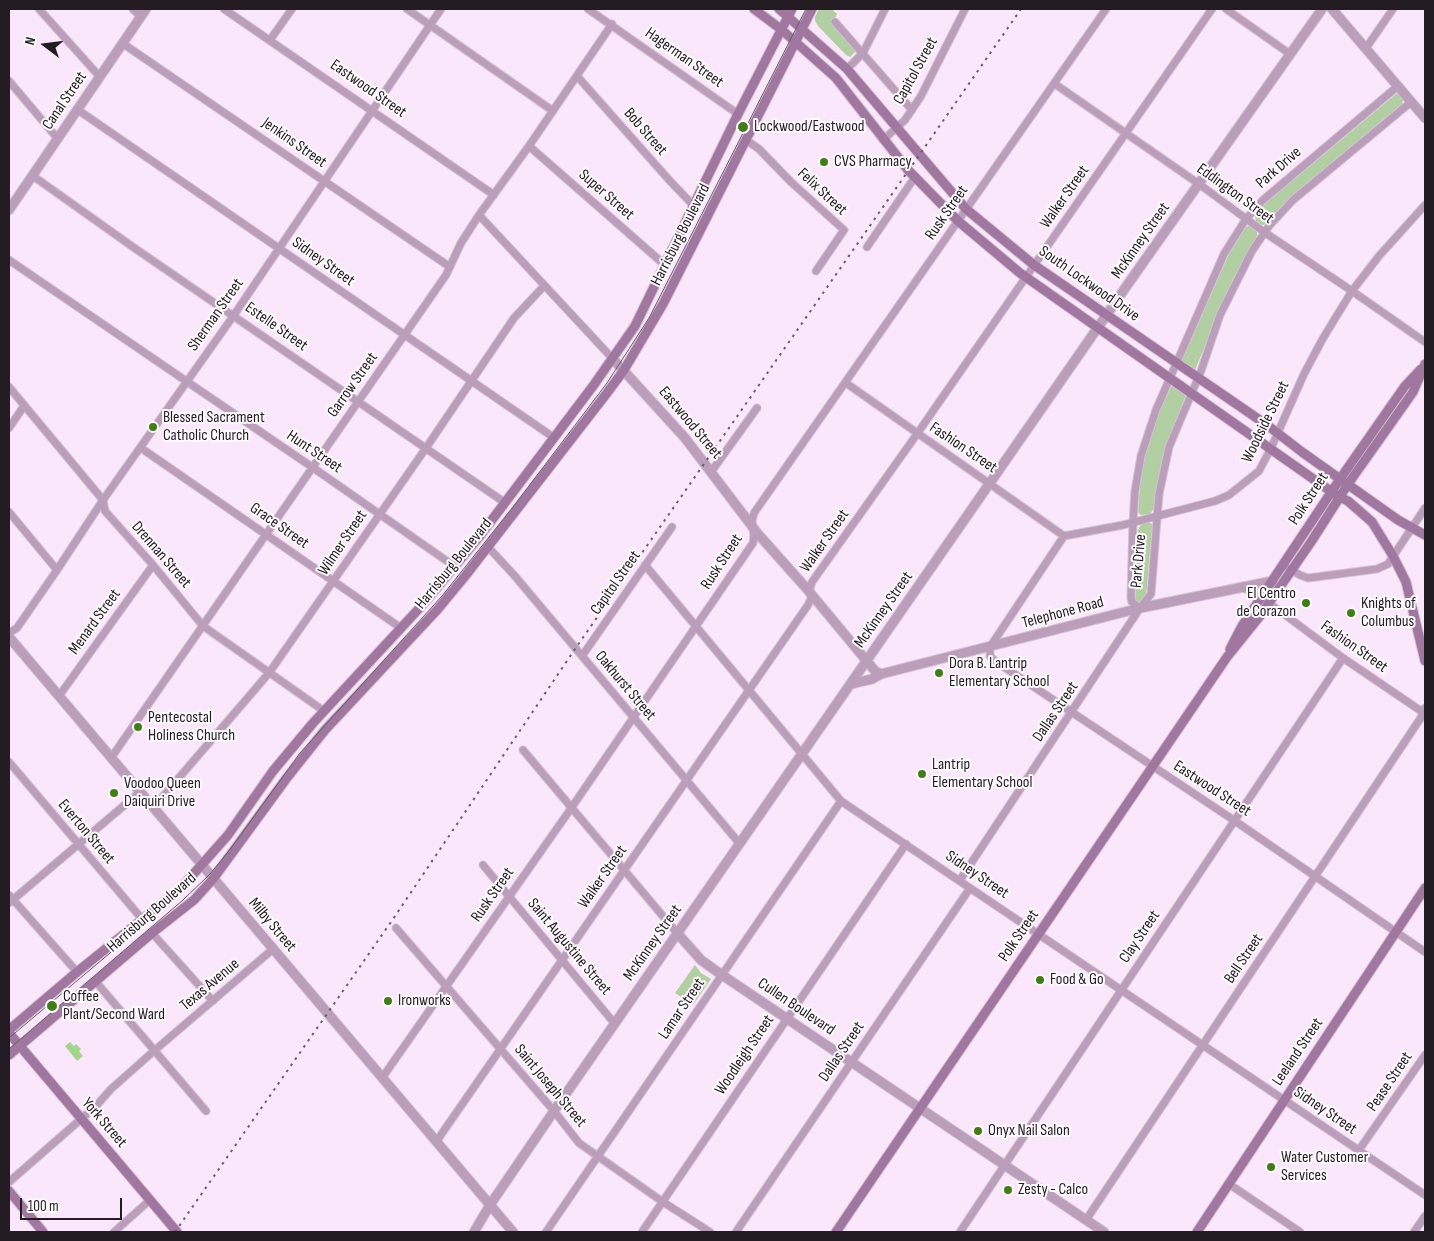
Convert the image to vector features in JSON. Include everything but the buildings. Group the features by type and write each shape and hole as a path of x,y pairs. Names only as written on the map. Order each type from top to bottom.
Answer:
{"main road":[{"name":"South Lockwood Drive","path":"754,9 782,30 836,78 908,170 958,221 1025,277 1348,501 1372,522 1393,556 1406,582 1425,662"},
{"name":"South Lockwood Drive","path":"779,9 790,12 803,29 848,69 966,209 1034,265 1268,425 1277,434 1411,528 1425,535"},
{"name":"Harrisburg Boulevard","path":"9,1054 152,933 194,900 214,879 286,779 325,730 438,609 488,547 624,370 663,304 812,9"},
{"name":"Harrisburg Boulevard","path":"9,1032 77,972 181,888 202,866 228,836 273,771 324,711 426,601 479,537 635,326 790,12"},
{"name":"Polk Street","path":"1227,656 1242,640 1292,571 1336,494 1340,478 1405,386 1425,364"},
{"name":"Polk Street","path":"836,1232 1227,656 1242,626 1261,597 1336,494 1348,484 1413,392 1425,364"},
{"name":"Leeland Street","path":"1197,1232 1425,888"},
{"name":"York Street","path":"9,1032 177,1232"},
{"path":"9,1191 43,1232"}],"street":[{"path":"39,9 100,77"},
{"path":"133,9 141,17"},
{"name":"Canal Street","path":"10,204 33,176 146,9"},
{"name":"Eastwood Street","path":"224,9 494,195"},
{"path":"270,40 292,9"},
{"path":"407,9 553,111"},
{"name":"Sherman Street","path":"9,632 17,628 103,500 234,315 441,9"},
{"name":"Hagerman Street","path":"588,9 738,114"},
{"path":"848,69 863,52 885,9"},
{"name":"Capitol Street","path":"883,140 897,128 921,96 965,9"},
{"name":"Rusk Street","path":"382,1078 572,807 753,542 752,518 754,513 1106,9"},
{"name":"Walker Street","path":"436,1142 808,605 811,599 810,588 812,582 1212,9"},
{"path":"1226,9 1290,54"},
{"name":"McKinney Street","path":"474,1232 490,1205 554,1111 1098,327 1322,9"},
{"path":"1332,9 1425,118"},
{"path":"1366,48 1393,9"},
{"path":"835,22 912,110"},
{"name":"Garrow Street","path":"111,758 405,334 450,267 461,242 479,215 529,146 612,24"},
{"name":"Jenkins Street","path":"122,43 450,267"},
{"name":"Bob Street","path":"577,76 694,206"},
{"path":"9,81 58,139"},
{"name":"Eddington Street","path":"1055,84 1127,133 1264,232 1352,290 1425,342"},
{"name":"Park Drive","path":"1398,86 1275,189 1246,219 1224,254 1156,410 1141,456 1135,491 1131,598 1132,602 1140,608 1151,594 1157,516 1163,472 1170,447 1220,315 1248,258 1264,232 1293,200 1411,102"},
{"name":"Sidney Street","path":"78,110 553,437"},
{"name":"Felix Street","path":"746,140 759,149 844,230 816,271"},
{"name":"Super Street","path":"529,146 666,266"},
{"name":"Estelle Street","path":"33,176 504,502"},
{"path":"867,247 916,177"},
{"name":"Woodside Street","path":"1064,536 1133,522 1201,505 1229,495 1259,471 1304,374 1352,290 1425,204"},
{"name":"Eastwood Street","path":"479,215 685,438 752,527 867,661"},
{"name":"Hunt Street","path":"9,260 454,566"},
{"name":"Wilmer Street","path":"153,808 269,673 514,318 544,286"},
{"name":"Fashion Street","path":"846,383 1064,536"},
{"name":"Drennan Street","path":"9,387 103,500 105,511 153,565 203,626 324,711"},
{"path":"9,428 24,406"},
{"path":"711,472 757,408"},
{"name":"Grace Street","path":"141,448 401,628"},
{"path":"1283,565 1308,578 1377,569 1388,564 1425,508"},
{"path":"9,512 57,570"},
{"name":"Capitol Street","path":"582,656 672,526"},
{"path":"990,647 1064,536"},
{"name":"Oakhurst Street","path":"488,547 514,575 740,844"},
{"name":"Menard Street","path":"59,696 153,565"},
{"name":"Sidney Street","path":"645,565 841,801 1425,1195"},
{"name":"Telephone Road","path":"851,684 872,679 881,674 1140,608 1272,581"},
{"path":"1242,587 1252,590 1269,603"},
{"name":"Fashion Street","path":"1269,603 1344,658 1425,711"},
{"name":"Dallas Street","path":"960,880 1140,608"},
{"name":"Milby Street","path":"9,637 512,1232"},
{"name":"Eastwood Street","path":"990,647 990,656 995,661 1151,767 1235,821 1425,952"},
{"name":"Clay Street","path":"960,1232 1344,658"},
{"path":"867,661 875,671 881,674"},
{"name":"Bell Street","path":"1086,1220 1425,711"},
{"name":"Cullen Boulevard","path":"523,750 702,960 851,1063 1104,1232"},
{"name":"Everton Street","path":"9,762 142,919"},
{"path":"77,972 10,900 140,792"},
{"name":"Lamar Street","path":"546,1232 841,801"},
{"name":"Woodleigh Street","path":"642,1232 906,844"},
{"name":"Saint Augustine Street","path":"483,865 615,1024"},
{"name":"Dallas Street","path":"736,1232 970,888"},
{"name":"Saint Joseph Street","path":"396,928 554,1111 579,1143 663,1202 710,1232"},
{"path":"152,933 213,1001"},
{"name":"Texas Avenue","path":"9,1182 96,1106 111,1089 154,1050 273,949"},
{"path":"96,982 206,1111"},
{"name":"Pease Street","path":"1360,1150 1425,1055"},
{"path":"1228,1184 1300,1232"},
{"path":"114,1232 150,1200"},
{"path":"1414,1232 1425,1216"}],"shaded area":[{"path":"819,9 832,9 837,14 834,20 857,50 850,57 815,21"},
{"path":"1396,94 1403,100 1402,104 1299,190 1267,224 1262,225 1256,221 1255,215 1268,201"},
{"path":"1249,226 1257,231 1257,236 1232,281 1195,370 1182,361 1182,359 1229,254 1246,227"},
{"path":"1172,385 1186,395 1161,464 1154,508 1150,514 1141,515 1138,512 1146,448 1157,416"},
{"path":"1148,522 1152,524 1152,528 1146,600 1138,605 1135,601 1138,530 1141,524"},
{"path":"695,965 701,973 711,979 693,1005 675,993"},
{"path":"70,1042 74,1046 76,1044 81,1049 79,1051 83,1056 77,1061 65,1046"}],"tram line":[{"path":"9,1049 183,900 210,874 232,847 300,753 442,596 513,507 607,383 649,318 806,9"},
{"path":"9,1038 135,932"}],"railway":[{"path":"175,1232 391,922 575,649 1021,9"}],"place":[{"name":"Lockwood/Eastwood","path":"743,127"},
{"name":"CVS Pharmacy","path":"824,162"},
{"name":"Blessed Sacrament Catholic Church","path":"153,427"},
{"name":"El Centro de Corazon","path":"1306,603"},
{"name":"Knights of Columbus","path":"1351,613"},
{"name":"Dora B. Lantrip Elementary School","path":"939,673"},
{"name":"Pentecostal Holiness Church","path":"138,727"},
{"name":"Lantrip Elementary School","path":"922,774"},
{"name":"Voodoo Queen Daiquiri Drive","path":"114,793"},
{"name":"Food & Go","path":"1040,980"},
{"name":"Ironworks","path":"388,1001"},
{"name":"Coffee Plant/Second Ward","path":"52,1006"},
{"name":"Onyx Nail Salon","path":"978,1131"},
{"name":"Water Customer Services","path":"1271,1167"},
{"name":"Zesty - Calco","path":"1008,1190"}]}
